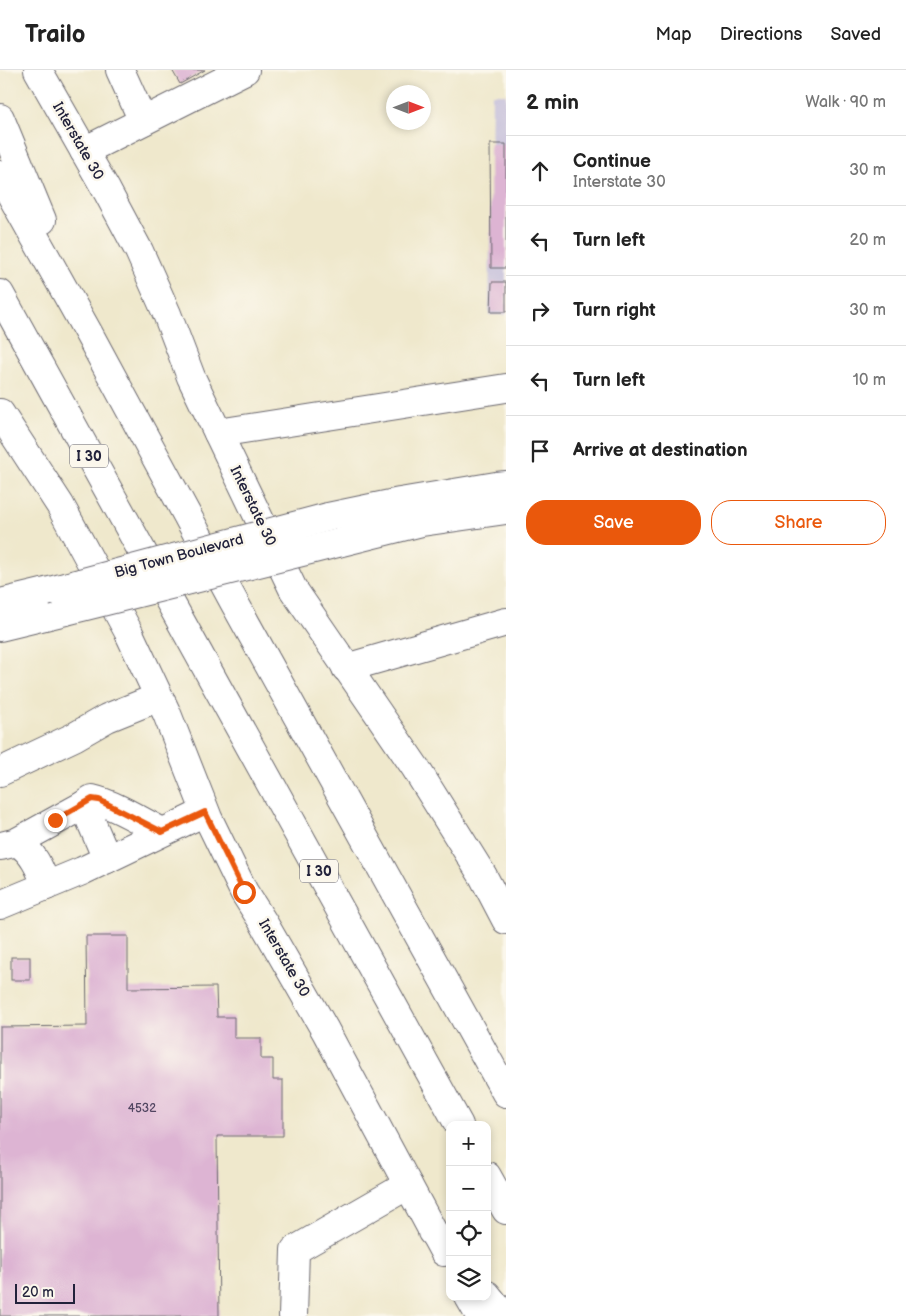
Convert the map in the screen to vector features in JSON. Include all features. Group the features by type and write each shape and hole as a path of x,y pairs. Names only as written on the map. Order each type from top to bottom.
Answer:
{"main road":[{"name":"Interstate 30","path":"38,70 107,191 139,252 167,314 192,377 293,589 415,767 504,912"},
{"path":"120,70 143,121"},
{"path":"84,151 245,70"},
{"path":"0,118 89,334"},
{"path":"0,175 506,1093"},
{"name":"I 30","path":"0,294 457,1121"},
{"path":"218,433 506,388"},
{"name":"Interstate 30","path":"4,426 64,513 128,631 170,722 205,812 244,892 325,1030 447,1256"},
{"name":"Big Town Boulevard","path":"0,603 328,517 400,502 506,485"},
{"name":"Big Town Boulevard","path":"0,627 422,522 506,510"},
{"path":"346,668 506,622"},
{"path":"0,772 74,737 107,718 159,697"},
{"path":"8,844 84,805 92,799 99,800 162,832"},
{"path":"84,805 107,859"},
{"path":"0,905 82,871 205,812"},
{"path":"8,844 26,848 34,859 46,886"},
{"path":"491,1183 506,1210"},
{"path":"293,1316 295,1250 408,1185"},
{"path":"491,1300 504,1316"},
{"path":"471,1301 480,1316"}],"shaded area":[{"path":"492,94 506,94 506,315 489,315"}],"building":[{"path":"172,70 205,70 180,84"},
{"path":"490,144 506,144 506,268 491,268"},
{"path":"492,282 506,282 506,312 491,312"},
{"path":"86,936 128,936 128,988 216,987 217,1017 234,1017 234,1038 261,1038 261,1059 273,1059 273,1080 283,1080 283,1136 217,1136 219,1316 0,1316 0,1027 87,1026"},
{"path":"11,957 30,957 30,980 11,980"}],"route":[{"path":"55,820 92,799 99,800 162,832 205,812 244,892"}]}
